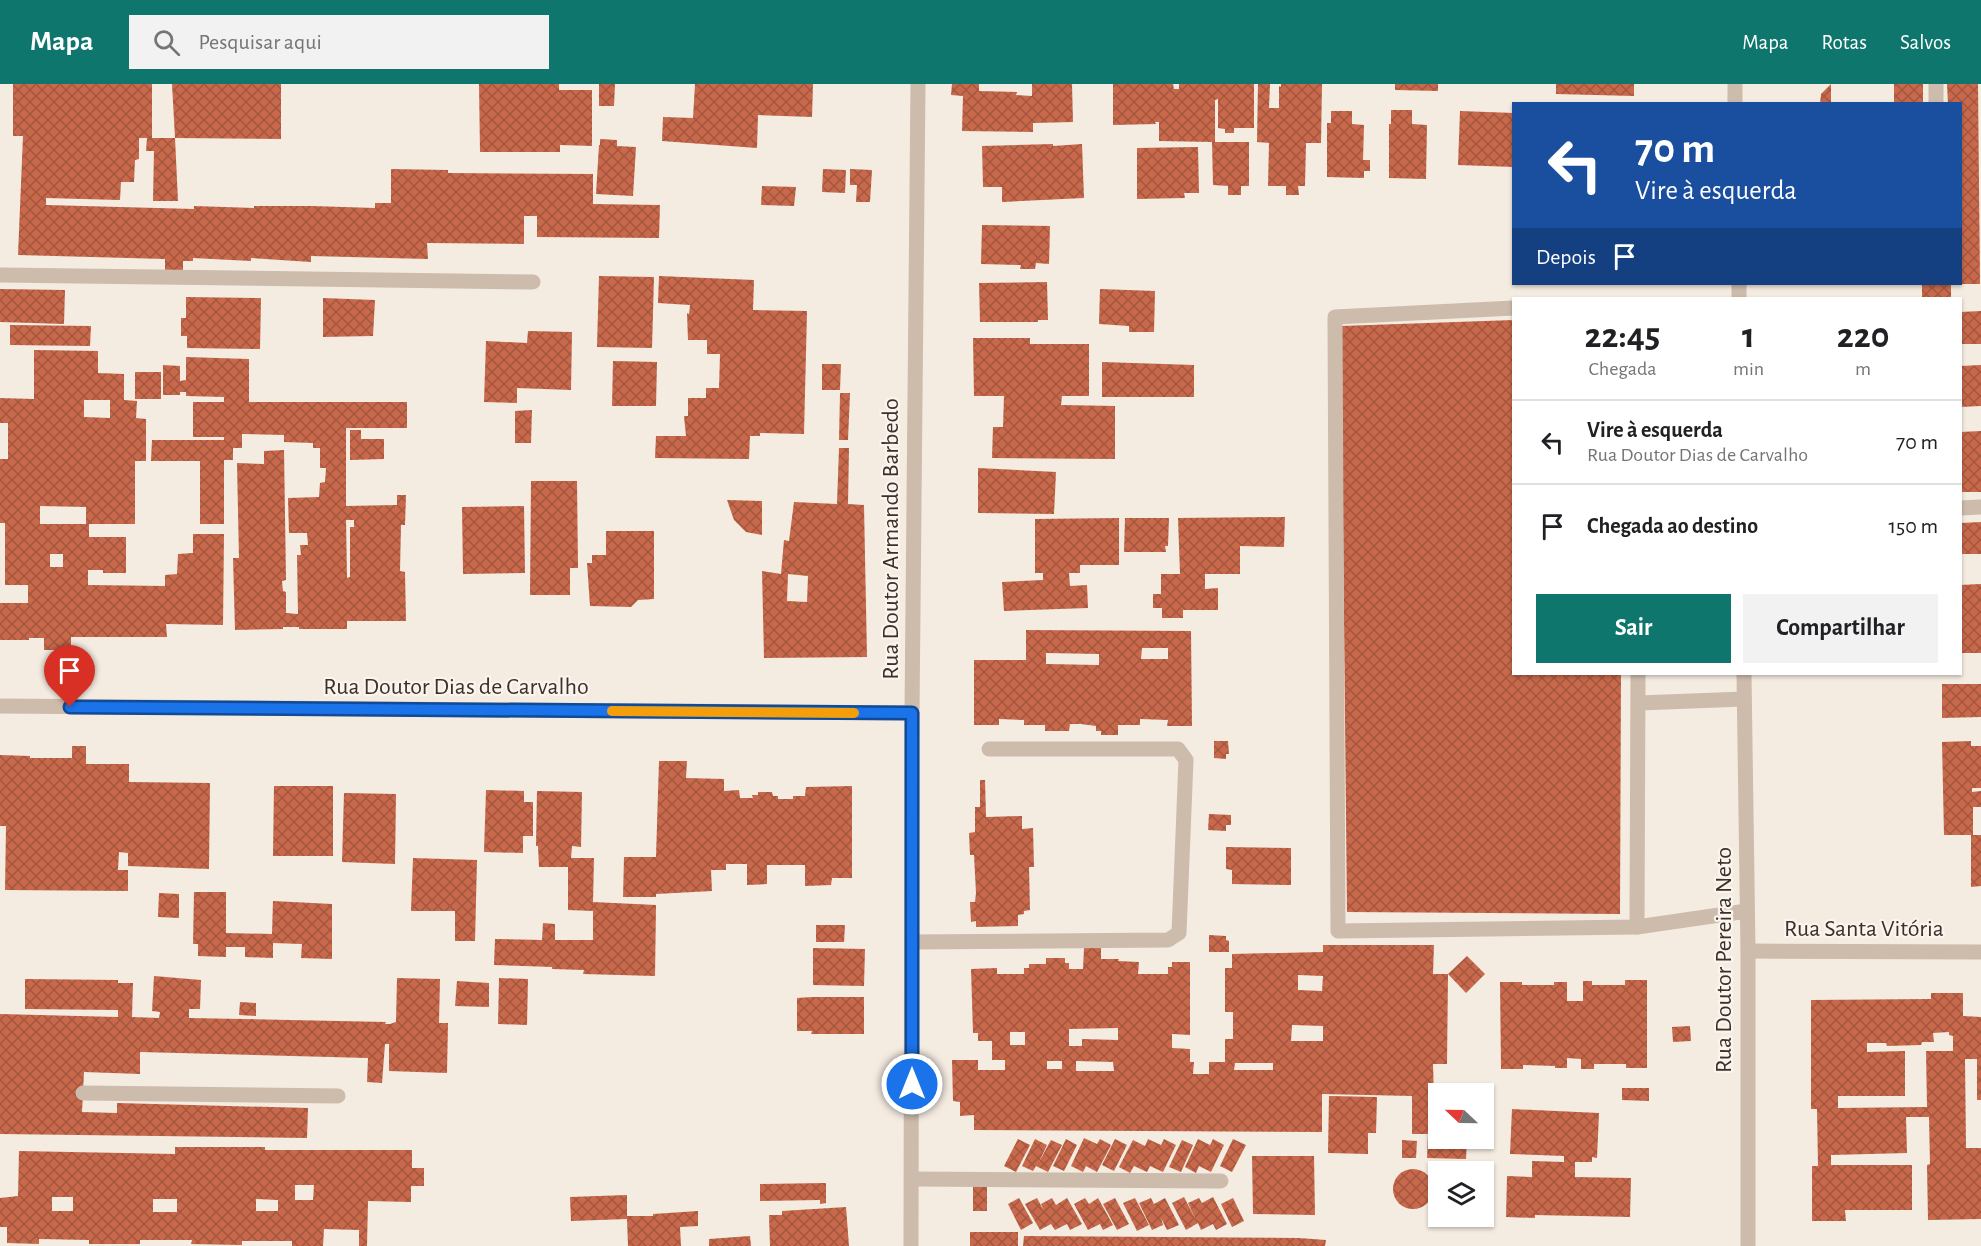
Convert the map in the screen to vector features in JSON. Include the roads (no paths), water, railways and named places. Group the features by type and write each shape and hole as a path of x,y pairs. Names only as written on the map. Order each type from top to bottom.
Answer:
{"street":[{"name":"Rua Doutor Armando Barbedo","path":"911,1246 912,713 918,84"},
{"path":"1735,84 1735,102"},
{"path":"1936,84 1936,102"},
{"path":"0,274 532,282"},
{"path":"1512,308 1335,317 1338,931 1637,927 1747,911"},
{"path":"1962,508 1981,507"},
{"path":"1637,927 1638,675"},
{"name":"Rua Doutor Pereira Neto","path":"1744,675 1748,951 1748,1246"},
{"path":"1638,703 1744,699"},
{"name":"Rua Doutor Dias de Carvalho","path":"0,706 912,713"},
{"path":"912,942 1168,940 1179,933 1186,760 1178,749 989,749"},
{"name":"Rua Santa Vitória","path":"1748,951 1981,952"},
{"path":"83,1094 338,1096"},
{"path":"912,1179 1221,1181"}]}
